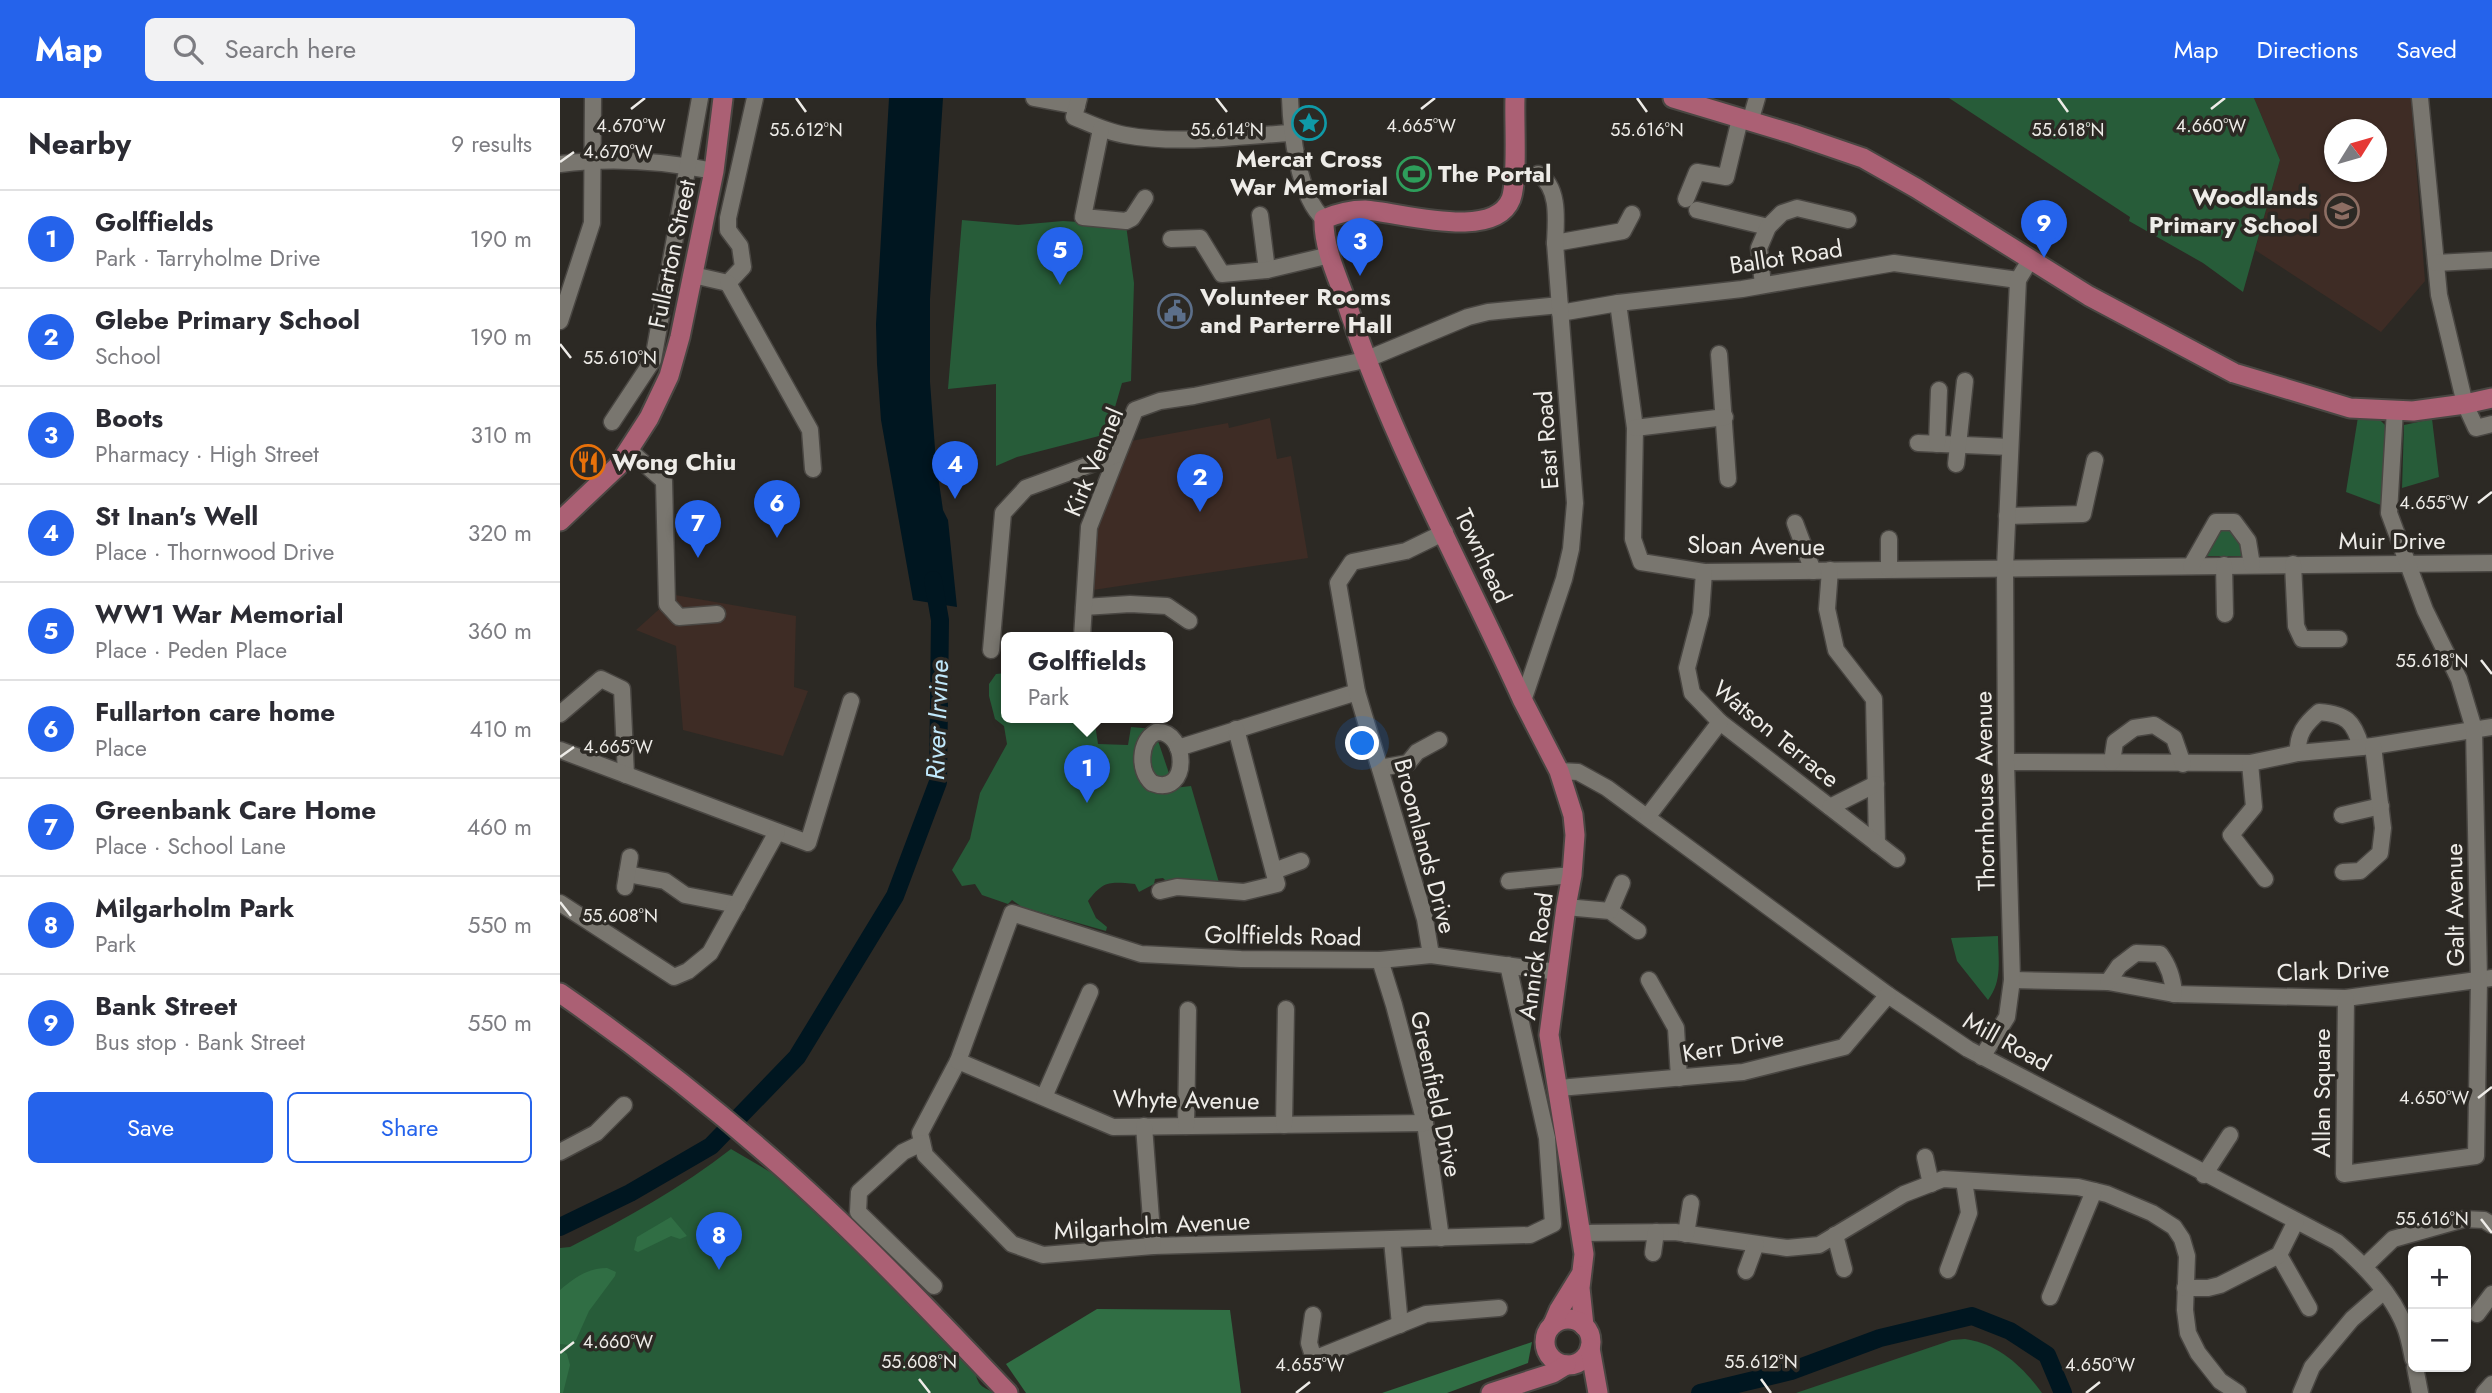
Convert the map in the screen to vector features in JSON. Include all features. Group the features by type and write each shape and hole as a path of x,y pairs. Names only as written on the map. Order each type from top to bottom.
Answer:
{"main road":[{"name":"Fullarton Street","path":"560,521 618,466 649,418 669,376 715,171 723,98"},
{"path":"1324,219 1347,211 1367,210 1467,222 1489,219 1502,213 1512,194 1515,98"},
{"path":"1673,98 1863,158 2089,296 2234,373 2350,408 2413,411 2492,398"},
{"name":"Townhead","path":"1324,219 1330,256 1365,360 1523,701 1559,771"},
{"name":"Annick Road","path":"1559,771 1573,815 1575,835 1572,875 1549,1035 1584,1254 1580,1302 1584,1326"},
{"path":"560,993 626,1039 785,1171 925,1306 1008,1393"},
{"path":"1582,1273 1545,1337 1547,1352 1556,1362 1569,1365 1597,1389"},
{"path":"1553,1324 1566,1320 1584,1326 1590,1338 1597,1389"},
{"path":"1492,1393 1553,1373 1586,1356 1590,1348"},
{"path":"1523,1381 1538,1367 1547,1352"}],"street":[{"path":"560,321 592,223 593,98"},
{"path":"612,422 653,360 699,98"},
{"path":"728,283 743,267 740,246 728,230 728,218 755,98"},
{"path":"1034,98 1078,102 1074,117 1101,130 1125,135 1188,139 1291,133"},
{"path":"1290,98 1291,133 1306,187 1315,209 1324,219"},
{"path":"1757,98 1745,120 1726,177 1697,172 1692,205 1768,227"},
{"path":"2420,98 2439,295 2465,404 2476,428 2492,425"},
{"path":"1101,130 1083,217 1126,221 1132,218 1145,198"},
{"path":"560,164 592,160 686,165 715,171"},
{"name":"East Road","path":"1523,701 1564,579 1575,503 1555,243 1556,209 1545,178 1538,174"},
{"path":"1763,285 1759,248 1768,227 1782,213 1797,208 1848,220"},
{"path":"1555,243 1623,231 1632,214"},
{"path":"1261,215 1267,270"},
{"path":"1171,239 1200,238 1222,274 1267,270 1330,256"},
{"name":"Thornhouse Avenue","path":"1982,1057 2007,1017 2012,979 2006,762 2007,516 2018,280 2030,260"},
{"path":"2436,263 2492,261"},
{"name":"Ballot Road","path":"1365,360 1468,317 1488,312 1618,303 1763,285 1894,263 2018,280"},
{"path":"693,275 728,283 810,430 813,469"},
{"name":"Sloan Avenue","path":"1618,303 1635,428 1633,539 1641,562 1704,572 2006,568"},
{"path":"1719,354 1728,479"},
{"name":"Kirk Vennel","path":"1082,632 1088,527 1135,410 1160,401 1365,360"},
{"path":"1937,444 1931,390 1964,385 1956,464"},
{"name":"Galt Avenue","path":"2395,409 2389,513 2425,610 2459,679 2474,729 2484,828 2485,979"},
{"path":"1635,428 1725,417"},
{"path":"1918,443 2010,447"},
{"path":"629,450 664,481 667,604 679,617 717,614"},
{"path":"991,650 1003,513 1026,488 1116,455"},
{"path":"2007,516 2083,514 2095,460"},
{"path":"2191,566 2216,523 2234,522 2248,541 2252,565"},
{"path":"1796,523 1813,570"},
{"name":"Broomlands Drive","path":"1431,955 1425,919 1357,692 1338,583 1352,562 1406,551 1445,532"},
{"path":"1889,539 1889,569"},
{"name":"Muir Drive","path":"2006,568 2492,563"},
{"path":"2293,564 2296,626 2302,639 2339,639"},
{"path":"2224,565 2225,614"},
{"path":"1830,570 1827,609 1836,650 1874,699 1877,844"},
{"name":"Watson Terrace","path":"1704,572 1701,614 1687,668 1692,693 1720,722 1897,859"},
{"path":"1084,607 1130,604 1167,606 1189,621"},
{"path":"560,714 601,679 622,689 626,775"},
{"path":"1178,748 1357,692"},
{"path":"560,750 808,844 851,701"},
{"path":"2298,753 2297,740 2305,724 2319,712 2338,713 2354,726 2367,746 2381,806 2383,828 2380,853 2360,871 2343,872"},
{"path":"1648,816 1720,722"},
{"path":"2112,762 2115,742 2134,728 2154,725 2174,738 2183,764"},
{"path":"2006,762 2250,763 2298,753 2367,746 2492,727"},
{"path":"1160,891 1177,887 1244,892 1278,884 1236,729"},
{"path":"1380,768 1408,763 1417,752 1439,740"},
{"path":"2250,763 2254,807 2231,835 2265,879"},
{"name":"Mill Road","path":"1559,771 1572,770 1593,778 1888,995 1982,1057 2337,1242 2365,1266 2384,1291 2405,1327 2408,1339"},
{"path":"1830,807 1876,784"},
{"path":"2342,815 2381,806"},
{"path":"560,903 674,976 688,971 710,953 777,832"},
{"path":"630,857 626,880 665,881 685,895 737,905"},
{"path":"1274,871 1301,861"},
{"path":"1509,881 1572,875"},
{"path":"1610,911 1622,883"},
{"path":"1566,907 1610,911 1638,931"},
{"name":"Golffields Road","path":"958,1061 1012,913 1141,954 1241,959 1380,960 1431,955 1557,972"},
{"path":"2108,982 2119,966 2136,953 2160,954 2173,980 2174,994"},
{"name":"Greenfield Drive","path":"1380,960 1424,1123 1441,1238"},
{"name":"Annick Road","path":"1508,965 1547,1138 1553,1224"},
{"name":"Clark Drive","path":"2012,979 2108,982 2174,994 2346,998 2485,979"},
{"name":"Allan Square","path":"2346,998 2344,1174 2476,1156 2485,979"},
{"path":"1649,980 1676,1028 1679,1078"},
{"path":"1044,1097 1090,992"},
{"name":"Kerr Drive","path":"1559,1088 1743,1072 1844,1047 1888,995"},
{"path":"1284,1125 1286,1009"},
{"path":"1186,1126 1188,1010"},
{"path":"934,1286 858,1212 859,1192 903,1152 922,1143 920,1133 958,1061"},
{"name":"Whyte Avenue","path":"958,1061 1114,1126 1424,1123"},
{"path":"560,1152 596,1133 624,1105"},
{"path":"1144,1126 1153,1246"},
{"path":"2204,1175 2230,1135"},
{"name":"Milgarholm Avenue","path":"922,1143 925,1155 1012,1244 1043,1255 1153,1246 1530,1235 1553,1224"},
{"path":"1925,1157 1931,1184"},
{"path":"1581,1233 1685,1234 1787,1248 1819,1245 1903,1194 1943,1179 2078,1187 2152,1213 2174,1227 2182,1239 2187,1256 2185,1288 2188,1333 2198,1353 2220,1381 2238,1393"},
{"path":"1948,1270 1969,1213 1964,1181"},
{"path":"2050,1297 2094,1191"},
{"path":"1685,1234 1691,1203"},
{"path":"2365,1266 2393,1239 2464,1219 2484,1220 2492,1225"},
{"path":"2185,1288 2220,1285 2278,1255 2296,1221"},
{"path":"1653,1252 1656,1232"},
{"path":"1835,1235 1844,1269"},
{"path":"1392,1240 1400,1325"},
{"path":"1746,1271 1756,1244"},
{"path":"2278,1255 2309,1308"},
{"path":"2301,1393 2312,1367 2353,1320 2384,1291"},
{"path":"2477,1314 2492,1294"},
{"path":"1313,1315 1309,1343 1314,1359 1426,1314 1499,1308"},
{"path":"2416,1372 2420,1393"},
{"path":"2484,1393 2492,1384"}],"shaded area":[{"name":"Woodlands Primary School","path":"2254,98 2411,98 2425,281 2381,332 2255,250 2280,160"},
{"path":"1270,418 1277,459 1291,456 1308,558 1093,590 1094,527 1131,441 1228,423 1229,428"},
{"path":"675,595 796,616 794,687 808,691 783,756 683,730 676,646 636,630"}],"green space":[{"path":"1949,98 2254,98 2280,160 2243,292 2203,263 2129,221 2130,217"},
{"path":"962,220 1018,225 1063,221 1126,225 1134,283 1131,381 1122,383 1111,421 1103,435 1017,457 996,466 996,384 948,389"},
{"path":"2358,417 2380,420 2385,425 2386,507 2346,492"},
{"path":"2432,419 2439,477 2402,488 2404,425"},
{"path":"2219,527 2229,527 2243,545 2243,556 2206,556 2207,546"},
{"path":"996,674 1001,674 1001,723 1095,723 1098,744 1128,745 1131,727 1154,729 1174,788 1191,786 1220,886 1167,882 1163,878 1155,879 1154,884 1139,892 1135,884 1108,884 1088,901 1096,918 1107,927 1106,931 1022,907 1012,900 1008,904 982,895 975,884 962,886 952,870 970,839 980,793 1007,744 1004,726 995,719 989,696 989,684"},
{"path":"1998,936 1998,977 1988,1000 1957,961 1951,938"},
{"path":"731,1149 772,1173 888,1280 975,1371 982,1386 995,1393 560,1393 560,1248 570,1247 633,1214 693,1177"},
{"path":"671,1217 687,1236 680,1239 671,1236 638,1252 634,1250 637,1237"},
{"path":"607,1268 616,1272 615,1276 589,1311 576,1340 569,1345 560,1344 560,1290 582,1274"},
{"path":"1097,1309 1230,1310 1241,1393 1026,1393 1006,1364"},
{"path":"1965,1339 1989,1346 2009,1358 2042,1393 1796,1393 1952,1340"},
{"path":"1532,1342 1528,1363 1447,1393 1382,1393"},
{"path":"560,1349 567,1354 570,1365 563,1393 560,1393"}],"water":[{"path":"889,98 943,98 930,299 930,382 936,462 943,510 948,520 957,607 913,600 881,420 876,324"}],"waterway":[{"name":"River Irvine","path":"560,1227 630,1193 711,1146 797,1057 895,896 938,782 940,620 933,580"},
{"path":"1700,1393 1791,1371 1880,1338 1972,1316 2010,1331 2047,1355 2063,1393"}],"place":[{"name":"Mercat Cross War Memorial","path":"1309,123"},
{"name":"The Portal","path":"1414,174"},
{"name":"Woodlands Primary School","path":"2342,211"},
{"name":"Bank Street","path":"2044,258"},
{"name":"Boots","path":"1360,276"},
{"name":"WW1 War Memorial","path":"1060,285"},
{"name":"Volunteer Rooms and Parterre Hall","path":"1175,311"},
{"name":"Wong Chiu","path":"588,462"},
{"name":"St Inan's Well","path":"955,499"},
{"name":"Glebe Primary School","path":"1200,512"},
{"name":"Fullarton care home","path":"777,538"},
{"name":"Greenbank Care Home","path":"698,558"},
{"name":"Golffields","path":"1087,803"},
{"name":"Milgarholm Park","path":"719,1270"}]}
